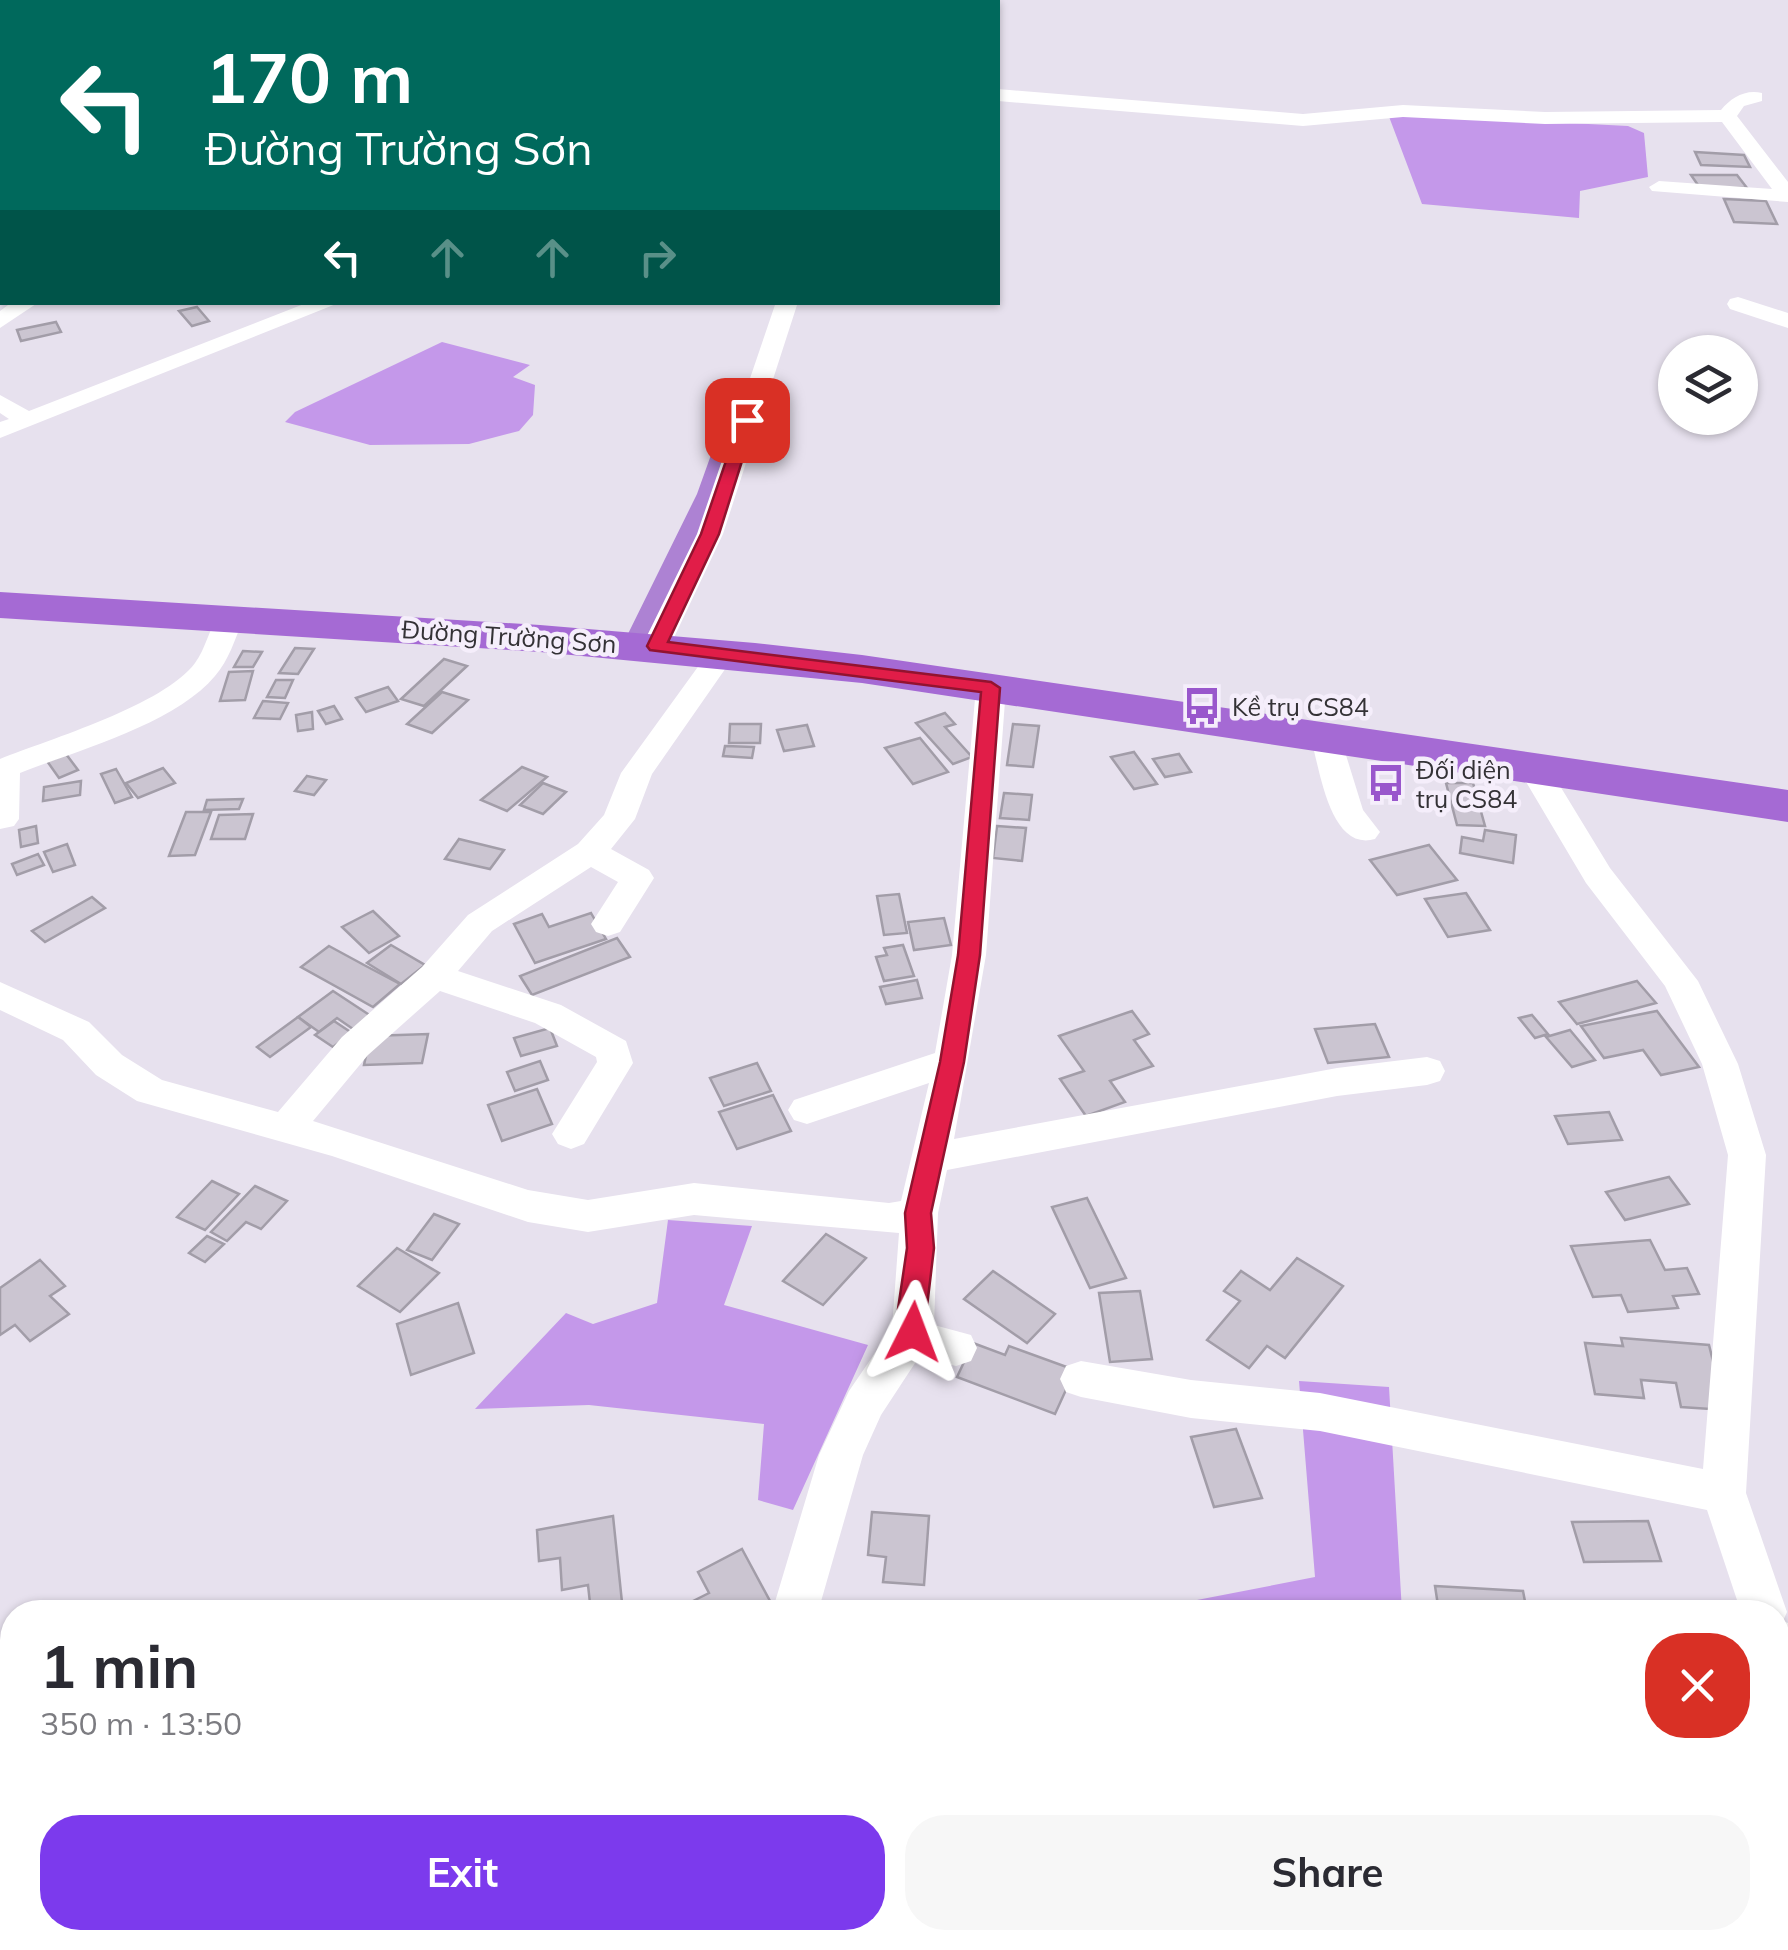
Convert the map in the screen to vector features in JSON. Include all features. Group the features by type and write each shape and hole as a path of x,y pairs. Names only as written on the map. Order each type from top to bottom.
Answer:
{"highway":[{"name":"Đường Trường Sơn","path":"0,605 556,636 724,652 1788,806"}],"street":[{"path":"1000,95 1303,120 1403,111 1545,118 1727,116"},
{"path":"1727,116 1737,102 1754,98"},
{"path":"1727,116 1787,196"},
{"path":"1659,187 1787,196"},
{"path":"1738,304 1788,321"},
{"path":"0,321 24,305"},
{"path":"0,432 322,305"},
{"path":"656,646 710,534 787,305"},
{"path":"0,402 27,420"},
{"path":"3,820 2,769 128,718 170,695 204,672 230,620"},
{"path":"286,1128 355,1046 434,976 480,922 590,852 619,818 637,772 724,652"},
{"path":"799,1600 841,1455 864,1404 913,1332 920,1248 918,1213 952,1062 969,955 991,688"},
{"path":"1326,738 1348,812 1364,832"},
{"path":"1535,770 1598,875 1680,981 1720,1064 1747,1156 1724,1493 1760,1600"},
{"path":"590,852 637,878 608,924"},
{"path":"434,976 548,1014 613,1050 616,1063 572,1134"},
{"path":"0,996 76,1031 109,1065 150,1091 286,1128 528,1206 588,1216 694,1199 889,1219 918,1213"},
{"path":"807,1110 952,1062"},
{"path":"932,1158 1337,1082 1427,1071"},
{"path":"913,1332 922,1340 956,1348"},
{"path":"1081,1379 1192,1399 1320,1412 1724,1493"}],"shaded area":[{"path":"1388,114 1628,126 1644,133 1648,177 1580,191 1579,218 1422,204"},
{"path":"442,342 530,365 513,377 535,385 533,415 519,431 469,444 370,445 285,422 295,412"},
{"path":"668,1220 752,1226 724,1305 868,1345 793,1510 758,1500 764,1424 589,1405 475,1409 566,1313 593,1324 657,1303"},
{"path":"1299,1381 1389,1387 1401,1600 1197,1600 1315,1577"}],"building":[{"path":"1695,152 1744,155 1750,167 1701,165"},
{"path":"1691,175 1737,175 1747,188 1700,188"},
{"path":"1724,199 1766,201 1777,224 1734,222"},
{"path":"197,307 209,321 192,326 179,311"},
{"path":"56,322 61,332 21,341 17,330"},
{"path":"295,648 314,649 298,674 279,673"},
{"path":"243,651 262,652 253,667 234,667"},
{"path":"444,659 467,666 424,706 401,699"},
{"path":"253,671 245,700 220,701 229,672"},
{"path":"276,680 293,680 285,698 267,697"},
{"path":"388,687 398,701 366,712 356,698"},
{"path":"442,692 468,700 432,733 407,724"},
{"path":"263,701 288,703 280,719 254,718"},
{"path":"334,706 342,719 326,724 318,711"},
{"path":"312,712 313,729 298,731 296,715"},
{"path":"945,713 955,724 945,727 972,757 953,764 916,723"},
{"path":"730,724 761,724 760,743 729,743"},
{"path":"1013,724 1039,726 1033,767 1007,765"},
{"path":"807,725 814,746 784,751 777,730"},
{"path":"920,738 948,772 913,784 885,748"},
{"path":"725,746 754,747 752,758 723,756"},
{"path":"1134,752 1157,784 1134,789 1111,757"},
{"path":"66,754 78,770 59,778 47,761"},
{"path":"1179,754 1191,772 1165,777 1153,759"},
{"path":"522,767 547,777 507,811 481,800"},
{"path":"163,768 175,783 138,798 126,783"},
{"path":"116,769 132,797 115,803 101,774"},
{"path":"307,776 326,780 314,795 295,791"},
{"path":"81,781 80,795 43,801 44,787"},
{"path":"543,783 566,792 543,814 520,805"},
{"path":"1446,783 1473,783 1485,826 1457,825"},
{"path":"1004,793 1032,795 1029,820 1000,818"},
{"path":"243,799 239,809 204,810 207,800"},
{"path":"186,812 211,812 195,855 169,856"},
{"path":"253,814 245,839 211,839 219,815"},
{"path":"36,826 38,843 21,847 19,830"},
{"path":"997,826 1026,828 1022,861 993,858"},
{"path":"1485,830 1516,835 1513,863 1460,853 1462,837 1483,841"},
{"path":"459,839 504,850 490,869 445,859"},
{"path":"67,844 75,865 53,872 44,852"},
{"path":"1429,845 1457,880 1397,895 1370,860"},
{"path":"38,854 44,865 17,875 12,864"},
{"path":"1466,893 1490,930 1448,937 1425,899"},
{"path":"899,894 907,933 884,935 877,896"},
{"path":"92,897 105,908 45,942 32,931"},
{"path":"373,911 399,936 369,953 342,927"},
{"path":"591,913 606,939 535,963 514,924 542,914 549,927"},
{"path":"944,918 951,945 914,950 908,922"},
{"path":"617,938 630,957 532,995 520,976"},
{"path":"391,945 425,965 401,984 367,963"},
{"path":"903,945 914,976 884,981 876,957 887,955 884,948"},
{"path":"329,946 400,984 373,1007 301,967"},
{"path":"917,980 922,998 886,1004 880,987"},
{"path":"1637,981 1656,1003 1577,1024 1559,1002"},
{"path":"333,991 371,1016 353,1029 337,1018 319,1032 298,1017"},
{"path":"1132,1011 1149,1034 1134,1040 1153,1066 1110,1081 1125,1102 1086,1116 1060,1079 1084,1071 1059,1036"},
{"path":"1657,1011 1699,1067 1661,1075 1643,1050 1604,1058 1581,1026"},
{"path":"1532,1015 1548,1034 1535,1038 1519,1018"},
{"path":"298,1017 311,1027 270,1057 257,1047"},
{"path":"334,1021 352,1033 333,1047 315,1035"},
{"path":"1375,1024 1389,1057 1328,1063 1315,1029"},
{"path":"550,1028 557,1046 521,1056 514,1038"},
{"path":"1570,1030 1595,1060 1572,1067 1546,1037"},
{"path":"428,1034 422,1063 364,1065 370,1036"},
{"path":"540,1061 548,1080 515,1091 507,1072"},
{"path":"757,1063 771,1091 724,1106 710,1078"},
{"path":"537,1089 552,1124 502,1141 488,1105"},
{"path":"773,1095 791,1131 737,1149 719,1112"},
{"path":"1609,1112 1622,1140 1568,1144 1555,1116"},
{"path":"1669,1177 1689,1204 1625,1220 1606,1192"},
{"path":"212,1181 239,1194 205,1230 177,1217"},
{"path":"255,1186 287,1201 261,1229 246,1222 227,1241 211,1232"},
{"path":"1087,1198 1126,1278 1090,1288 1052,1207"},
{"path":"434,1214 459,1224 432,1260 407,1250"},
{"path":"826,1234 866,1258 823,1305 783,1281"},
{"path":"207,1236 224,1244 205,1262 189,1253"},
{"path":"1650,1240 1665,1270 1687,1268 1699,1294 1673,1296 1678,1308 1628,1312 1621,1295 1593,1297 1571,1246"},
{"path":"397,1248 439,1273 400,1312 358,1286"},
{"path":"1297,1258 1343,1286 1285,1358 1267,1346 1249,1368 1207,1340 1240,1301 1224,1291 1241,1271 1270,1290"},
{"path":"40,1260 65,1286 50,1296 69,1314 30,1341 15,1325 0,1335 0,1288"},
{"path":"993,1271 1055,1314 1027,1343 964,1299"},
{"path":"1140,1291 1152,1359 1110,1362 1099,1293"},
{"path":"458,1303 474,1353 411,1375 397,1324"},
{"path":"1621,1338 1709,1345 1725,1410 1681,1407 1676,1383 1641,1380 1644,1398 1595,1394 1585,1343 1623,1346"},
{"path":"973,1343 1005,1355 1009,1346 1075,1370 1055,1414 957,1377"},
{"path":"1236,1429 1262,1498 1214,1507 1191,1437"},
{"path":"872,1512 929,1516 924,1585 883,1582 886,1557 868,1555"},
{"path":"613,1516 622,1600 590,1600 588,1585 562,1590 560,1558 539,1561 537,1530"},
{"path":"1648,1521 1661,1561 1584,1562 1572,1522"},
{"path":"742,1549 769,1600 695,1600 709,1593 698,1572"},
{"path":"1435,1586 1523,1591 1525,1600 1437,1600"}],"waterway":[{"path":"638,644 711,494 729,441"}],"place":[{"name":"Kề trụ CS84","path":"1202,706"},
{"name":"Đối diện trụ CS84","path":"1386,783"}],"route":[{"path":"747,420 710,534 656,646 862,668 991,688 969,955 952,1062 926,1193 918,1213 920,1248 913,1332"}]}
